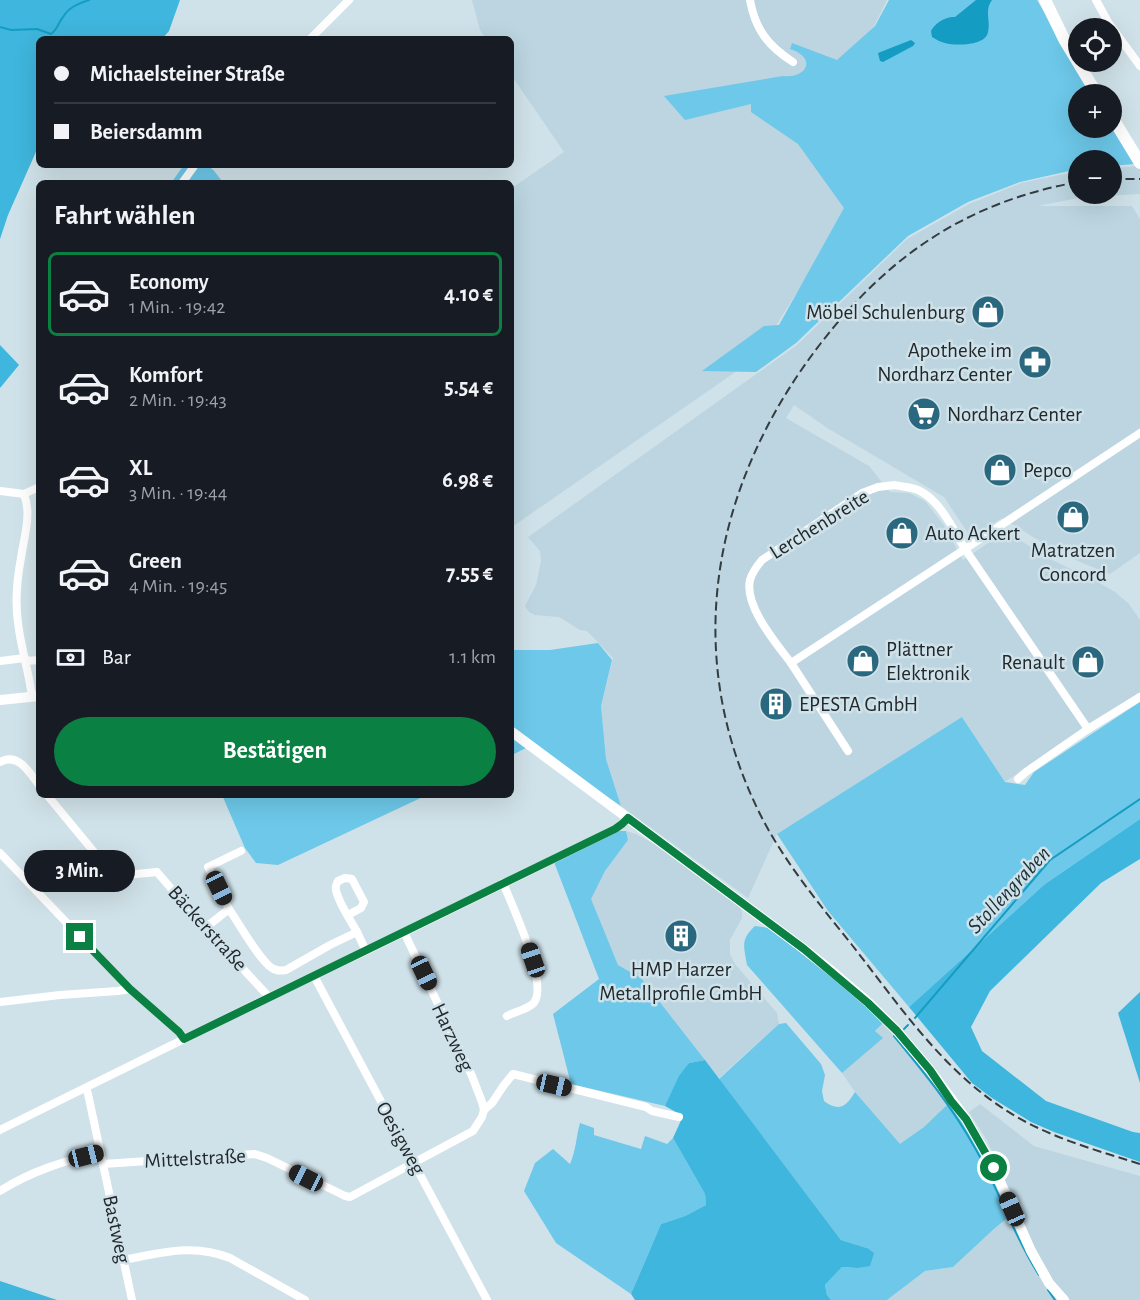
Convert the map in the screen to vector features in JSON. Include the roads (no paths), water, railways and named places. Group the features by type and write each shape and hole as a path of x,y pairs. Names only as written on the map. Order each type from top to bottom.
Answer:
{"main road":[{"path":"1045,0 1065,41 1091,84"},
{"path":"1122,133 1140,163"}],"street":[{"path":"313,36 349,0"},
{"path":"750,0 752,11 765,39 779,54 793,62"},
{"path":"1096,0 1108,22 1140,66"},
{"path":"791,663 1140,433"},
{"name":"Lerchenbreite","path":"848,751 771,634 752,602 749,588 753,572 762,560 862,493 878,487 895,485 920,491 940,510 1088,729"},
{"path":"0,491 24,494 36,488"},
{"path":"0,700 35,696 17,621 18,573 27,525 27,504 24,494"},
{"path":"0,661 36,660"},
{"path":"1018,779 1088,729 1140,698"},
{"path":"514,733 754,911 826,967 897,1031 930,1070 966,1119 994,1168 1031,1251 1049,1282 1064,1300"},
{"path":"0,762 6,758 20,762 36,781"},
{"path":"49,798 104,864 105,877"},
{"path":"0,1130 615,829 628,818"},
{"path":"241,851 208,867 229,909 273,969 286,970 357,932"},
{"path":"0,853 130,989 184,1039"},
{"name":"Bäckerstraße","path":"36,890 44,883 157,872 269,997"},
{"path":"348,915 361,908 363,902 352,879 345,878 338,881 337,893 348,915 357,932 366,951"},
{"path":"503,883 523,930 537,981 535,1001 507,1016"},
{"path":"205,928 229,909"},
{"name":"Harzweg","path":"404,932 472,1076 484,1110 472,1131 414,1162"},
{"name":"Oesigweg","path":"314,976 487,1300"},
{"path":"0,1002 130,989"},
{"name":"Harzweg","path":"484,1110 492,1104 513,1074 679,1117"},
{"name":"Bastweg","path":"86,1088 132,1300"},
{"path":"0,1191 36,1171 100,1152"},
{"name":"Mittelstraße","path":"103,1164 255,1154 350,1197 414,1162"},
{"path":"123,1260 180,1250 205,1250 231,1258 305,1300"}],"waterway":[{"path":"0,27 11,30 37,29 51,34 68,11 89,0"},
{"name":"Stollengraben","path":"915,1018 1050,860 1140,799"},
{"name":"Stollengraben","path":"904,1029 908,1025"},
{"name":"Stollengraben","path":"894,1036 937,1090 966,1133 984,1164 1021,1244 1039,1275"},
{"name":"Stollengraben","path":"1048,1290 1055,1300"}],"railway":[{"path":"1122,179 1140,179"},
{"path":"1068,184 1001,203 967,218 934,237 904,258 875,283 847,311 821,343 784,397 754,454 733,512 720,572 715,633 721,695 736,757 762,818 804,884 909,1019 951,1066 999,1106 1054,1135 1140,1164"}],"place":[{"name":"Möbel Schulenburg","path":"988,312"},
{"name":"Apotheke im Nordharz Center","path":"1035,362"},
{"name":"Nordharz Center","path":"924,414"},
{"name":"Pepco","path":"1000,470"},
{"name":"Matratzen Concord","path":"1073,517"},
{"name":"Auto Ackert","path":"902,533"},
{"name":"Plättner Elektronik","path":"863,661"},
{"name":"Renault","path":"1088,662"},
{"name":"EPESTA GmbH","path":"776,704"},
{"name":"HMP Harzer Metallprofile GmbH","path":"681,936"}]}
